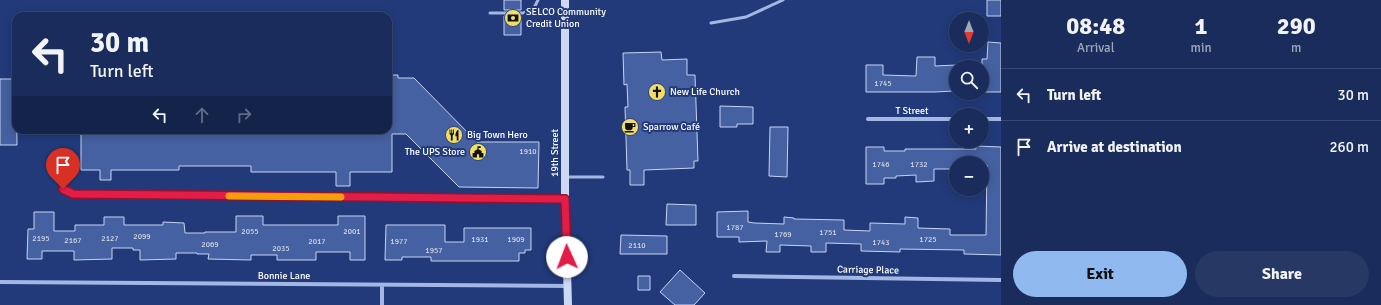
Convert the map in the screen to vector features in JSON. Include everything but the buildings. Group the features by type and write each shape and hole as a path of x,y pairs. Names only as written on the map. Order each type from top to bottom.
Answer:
{"street":[{"name":"19th Street","path":"565,0 565,199 568,305"},
{"name":"T Street","path":"868,119 949,119"},
{"path":"989,119 1001,119"},
{"name":"Carriage Place","path":"734,276 1001,280"},
{"name":"Bonnie Lane","path":"0,282 568,286"},
{"path":"382,285 382,305"}],"lane":[{"path":"490,13 523,13 534,8 538,0"},
{"path":"711,23 746,17 783,0"},
{"path":"565,177 603,177"},
{"path":"59,180 63,189 73,194 565,199"}],"slow traffic":[{"path":"229,196 341,197"}],"place":[{"name":"SELCO Community Credit Union","path":"513,18"},
{"name":"New Life Church","path":"657,92"},
{"name":"Sparrow Café","path":"630,127"},
{"name":"Big Town Hero","path":"454,135"},
{"name":"The UPS Store","path":"478,152"}],"route":[{"path":"63,189 73,194 565,199 567,257"}]}
